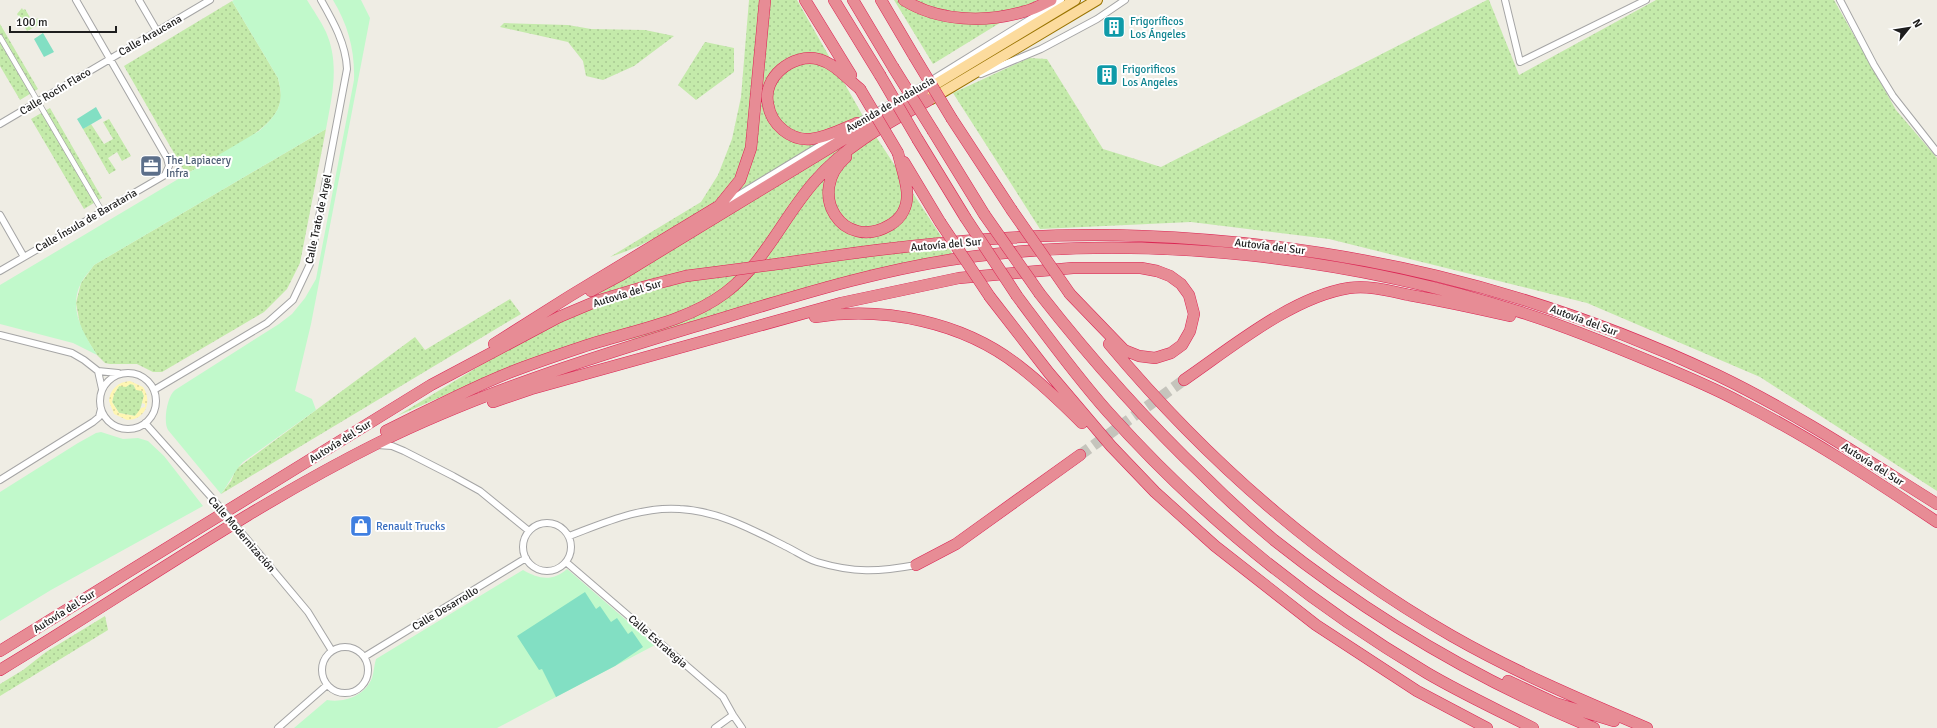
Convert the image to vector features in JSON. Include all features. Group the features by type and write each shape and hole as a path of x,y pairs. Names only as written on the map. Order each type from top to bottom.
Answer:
{"highway":[{"path":"432,385 506,337 719,206 740,180 748,162 751,148 765,0"},
{"path":"805,0 940,222 990,297 1049,373 1111,446 1155,492 1215,546 1310,620 1417,691 1487,728"},
{"path":"834,0 965,217 1017,296 1067,363 1108,413 1172,477 1247,547 1358,629 1422,669 1533,728"},
{"path":"853,0 984,214 1040,294 1084,350 1124,395 1234,505 1274,539 1350,596 1405,631 1479,675 1551,710 1594,728"},
{"path":"881,0 952,119 1011,209 1070,294 1142,384 1200,445 1268,507 1326,553 1379,590 1452,636 1556,690 1647,728"},
{"path":"904,0 927,11 943,16 964,18 996,17 1026,11 1051,0"},
{"path":"857,123 828,135 811,139 796,138 784,132 774,119 768,104 768,94 776,74 790,63 798,59 808,58 817,59 839,69 860,90"},
{"path":"506,337 620,276 926,96"},
{"path":"898,153 907,192 902,214 897,221 873,233 862,233 846,226 838,219 829,201 828,192 830,180 836,168 852,152 896,125 926,96"},
{"path":"290,490 380,434 511,372 583,346 671,320 707,305 725,293 749,271 767,249 813,182 834,160 926,96"},
{"name":"Autovía del Sur","path":"0,651 432,385 559,317 597,301 686,276 934,245 1005,239 1047,236 1140,236 1252,243 1358,258 1464,282 1559,310 1663,351 1724,379 1785,411 1937,504"},
{"name":"Autovía del Sur","path":"0,670 290,490 376,444 400,433 539,376 636,344 815,291 926,264 976,256 1027,251 1097,249 1204,252 1311,264 1407,282 1520,311 1671,370 1740,402 1852,466 1937,522"},
{"path":"400,433 422,429 485,404 531,389 841,303 959,278 1074,268 1141,268 1157,271 1170,276 1180,284 1189,295 1194,314 1190,331 1182,345 1171,353 1155,358 1139,356 1124,350 1070,294"},
{"path":"1184,380 1282,313 1329,292 1351,288 1372,288 1474,307 1578,333"},
{"path":"766,324 829,314 882,314 919,320 954,331 986,345 1018,365 1085,425 1111,446"},
{"path":"916,565 956,544 1080,455"},
{"path":"1405,631 1555,703 1637,728"},
{"path":"0,675 15,661"}],"main road":[{"name":"Avenida de Andalucía","path":"926,96 1075,0"},
{"name":"Avenida de Andalucía","path":"926,96 955,85 1097,0"}],"street":[{"path":"76,0 110,58"},
{"path":"139,0 157,31"},
{"name":"Calle Araucana","path":"110,58 157,31 202,2 210,0"},
{"name":"Calle Trato de Argel","path":"154,390 267,323 294,300 310,264 347,69 343,44 335,26 320,0"},
{"name":"Avenida de Andalucía","path":"719,206 857,123 919,88 1061,0"},
{"path":"955,85 1041,49 1097,19 1125,0"},
{"path":"1505,0 1520,62 1646,0"},
{"path":"1840,0 1874,66 1893,96 1937,152"},
{"path":"0,37 102,211"},
{"name":"Calle Rocín Flaco","path":"0,124 110,58"},
{"name":"Calle Ínsula de Barataria","path":"0,271 165,175 169,166 168,158 110,58"},
{"path":"0,216 24,257"},
{"path":"0,335 72,354 84,360 98,371 120,374"},
{"path":"0,480 99,417 102,389 98,371"},
{"path":"101,409 109,421 123,428 131,428 145,422 151,416 155,408 156,399 154,390 150,383 140,375 128,372 120,374 109,380 102,389"},
{"path":"93,422 109,421"},
{"name":"Calle Modernización","path":"145,422 212,498 308,612 332,651"},
{"path":"376,444 392,446 404,450 453,476 480,492 529,531"},
{"path":"569,536 639,512 679,508 712,514 739,524 816,562 847,570 879,572 916,565"},
{"path":"544,524 553,524 563,529 569,536 571,554 566,562 553,570 543,570 533,566 526,558 523,546 529,531 544,524"},
{"name":"Calle Desarrollo","path":"364,657 526,558"},
{"name":"Calle Estrategia","path":"566,562 723,697 742,728"},
{"path":"346,647 353,649 364,657 368,672 366,680 362,686 348,693 340,693 327,685 322,670 323,663 332,651 346,647"},
{"path":"278,728 327,685"},
{"path":"715,728 733,715"}],"green space":[{"path":"307,0 326,32 333,56 334,80 326,129 94,265 81,283 77,293 76,302 82,329 97,355 73,343 0,324 0,285 259,131 275,114 281,95 278,78 232,1"},
{"path":"333,0 361,0 370,18 311,324 295,391 312,399 316,410 243,462 221,494 168,430 166,415 168,403 172,393 175,390 279,324 292,314 305,298 316,279 354,80 350,38 343,19"},
{"path":"749,0 797,0 863,116 676,227 637,247 610,257 701,202 718,175 732,139 741,97"},
{"path":"894,0 1037,0 933,64"},
{"path":"1489,0 1519,75 1656,0 1834,0 1896,110 1937,158 1937,491 1760,377 1587,303 1329,239 1191,222 1040,229 953,93 1029,58 1047,59 1103,149 1161,167"},
{"path":"232,1 278,78 281,99 274,116 265,126 239,144 186,174 124,66"},
{"path":"22,8 23,10 25,9 32,21 39,18 42,23 27,31 17,14"},
{"path":"504,23 568,25 591,29 645,30 674,36 634,66 603,80 586,76 583,61 568,42 500,27"},
{"path":"0,24 38,89 20,100 0,66"},
{"path":"43,33 54,52 44,57 34,39"},
{"path":"705,42 734,48 734,72 696,100 678,85"},
{"path":"96,107 102,118 83,129 77,119"},
{"path":"50,108 102,198 84,209 31,119"},
{"path":"109,119 131,156 122,161 117,152 108,158 116,170 109,174 83,129 91,124 104,144 113,139 103,122"},
{"path":"326,129 300,263 287,289 264,312 162,372 153,372 137,364 105,363 97,355 81,330 76,303 81,283 94,265"},
{"path":"871,129 954,256 658,333 508,368 397,416"},
{"path":"510,299 521,314 221,494 231,481 236,469 415,337 425,350"},
{"path":"133,384 135,388 142,391 144,396 139,413 135,416 119,413 112,402 114,394 119,386 127,386"},
{"path":"101,432 123,439 138,438 148,441 164,456 203,506 51,590 0,621 0,492 78,443 96,433"},
{"path":"567,569 655,645 497,728 294,728 327,700 334,701 347,699 359,694 369,684 372,678 376,659 523,570 545,578 556,576"},
{"path":"585,592 596,609 600,606 611,622 617,618 628,634 632,631 643,647 615,666 556,697 542,669 539,670 517,636"},
{"path":"105,616 108,630 0,696 0,684 23,670 46,652"}],"sand":[{"path":"130,381 143,387 147,398 146,409 143,414 127,420 114,414 109,401 111,393 115,387","holes":["130,384 134,385 136,390 142,391 144,396 142,403 145,404 145,407 141,408 135,416 119,413 112,402 114,394 119,386 126,387"]}],"tunnel":[{"path":"1080,455 1184,380"}],"place":[{"name":"Frigoríficos Los Ángeles","path":"1114,27"},
{"name":"Frigorificos Los Angeles","path":"1107,75"},
{"name":"The Lapiacery Infra","path":"151,166"},
{"name":"Renault Trucks","path":"361,526"}]}
